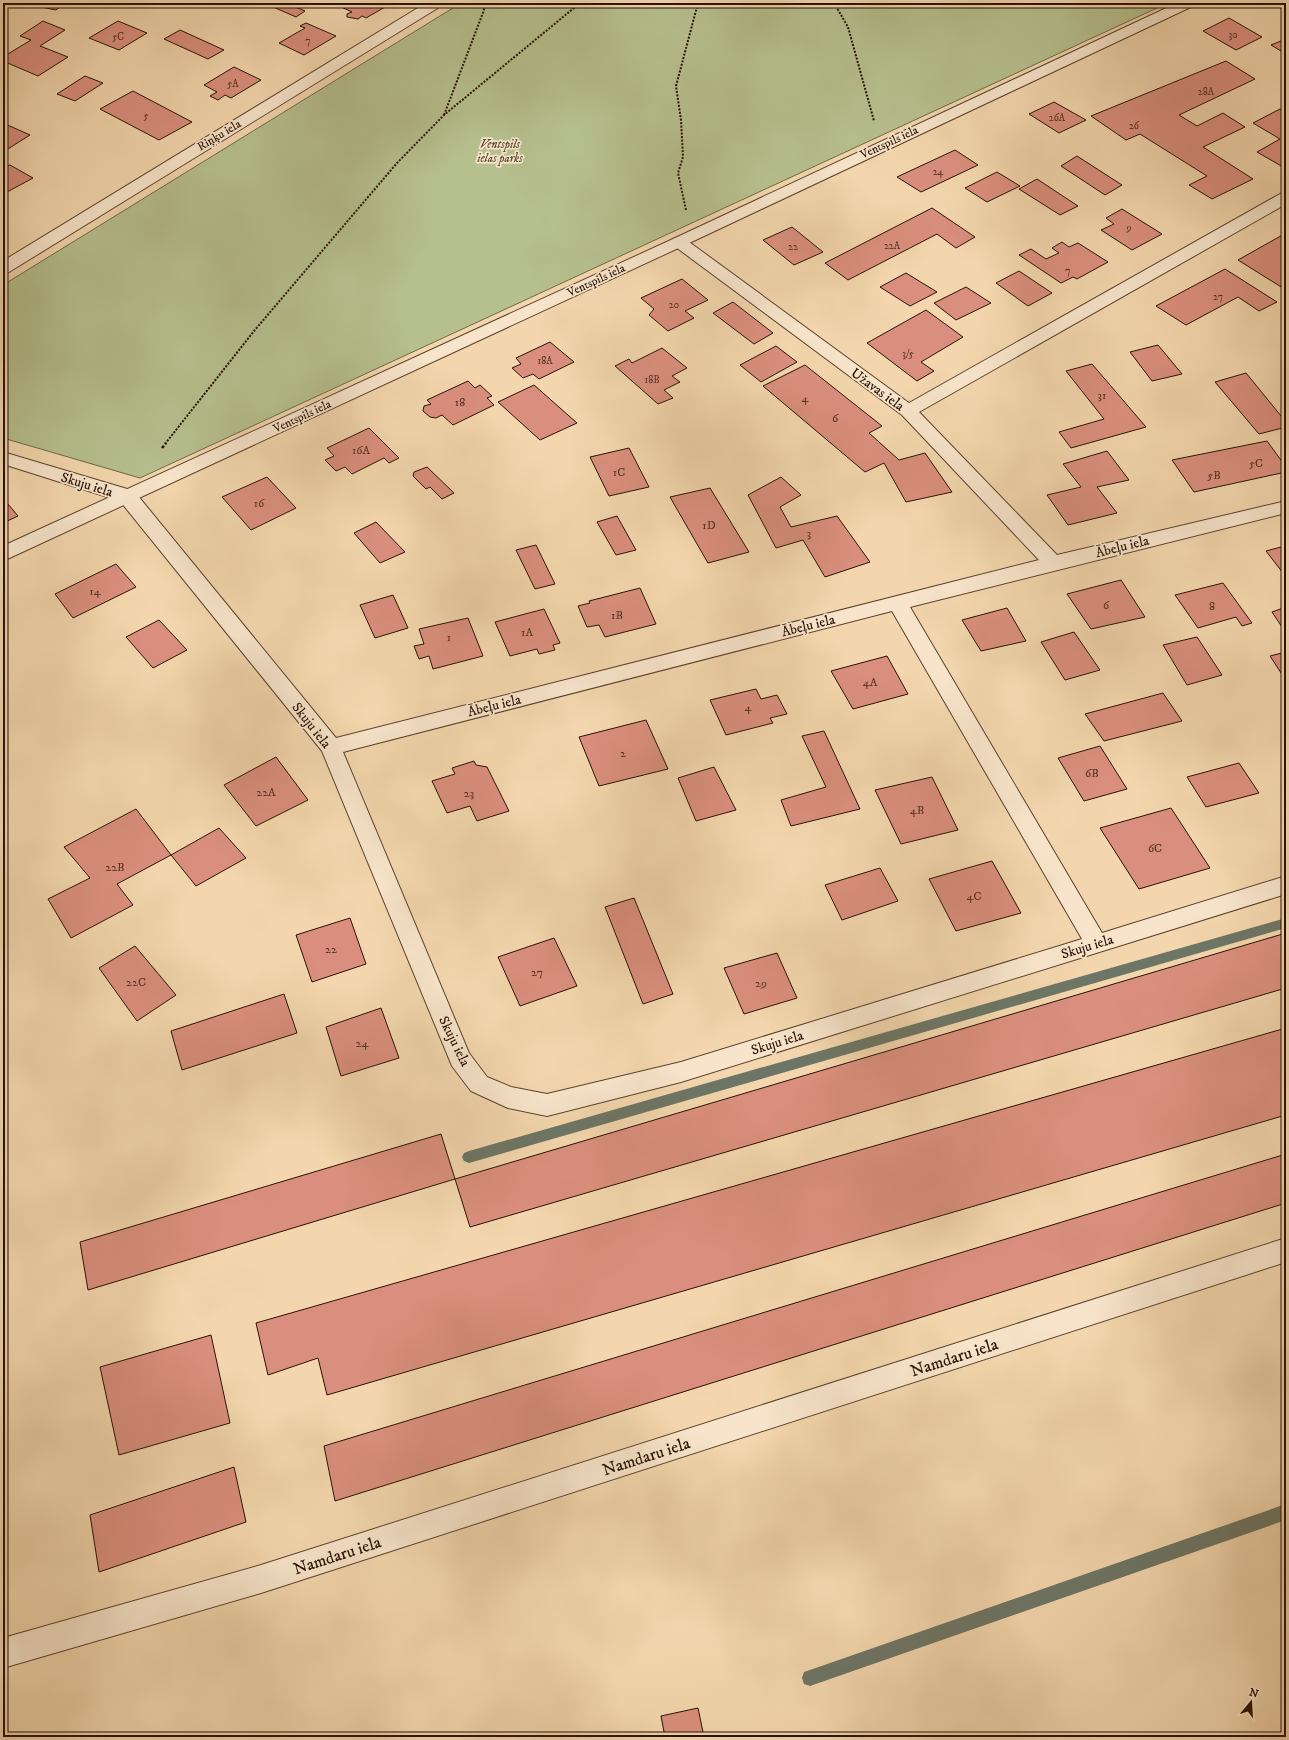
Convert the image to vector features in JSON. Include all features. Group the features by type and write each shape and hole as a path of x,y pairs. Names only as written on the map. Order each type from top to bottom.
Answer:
{"street":[{"name":"Riņķu iela","path":"3,268 436,3"},
{"name":"Ventspils iela","path":"3,554 695,235 880,146 1188,3"},
{"path":"908,411 1286,197"},
{"name":"Užavas iela","path":"679,242 908,411 1053,563"},
{"name":"Skuju iela","path":"3,458 127,496 331,747 460,1058 479,1084 508,1097 547,1105 681,1072 1286,885"},
{"name":"Ābeļu iela","path":"331,747 897,602 1286,507"},
{"path":"897,602 1096,943"},
{"name":"Namdaru iela","path":"3,1653 261,1579 1286,1250"}],"path":[{"path":"444,115 484,10 483,3"},
{"path":"160,450 254,331 397,163 444,115 580,3"},
{"path":"695,235 683,203 678,173 683,157 681,120 676,86 698,3"},
{"path":"834,3 848,27 880,146"}],"green space":[{"name":"Ventspils ielas parks","path":"461,3 1168,3 140,478 3,438 3,285"}],"building":[{"path":"21,3 64,3 56,10"},
{"path":"264,3 287,3 305,11 296,17"},
{"path":"344,3 392,3 366,18 362,16 358,19 347,17 347,14 352,12 339,6"},
{"path":"1229,18 1262,37 1236,50 1203,31"},
{"path":"43,21 65,30 40,46 68,57 38,76 3,61 3,57 31,40 20,36"},
{"path":"118,21 147,33 119,50 89,38"},
{"path":"306,23 336,36 304,55 279,43 305,28 300,26"},
{"path":"180,30 224,50 208,59 164,39"},
{"path":"1286,39 1286,54 1271,45"},
{"path":"1226,61 1255,79 1179,115 1197,126 1223,113 1245,127 1203,147 1253,179 1212,199 1189,185 1207,176 1140,134 1126,140 1091,116"},
{"path":"234,67 261,80 231,98 225,95 218,100 210,96 217,92 204,85"},
{"path":"85,76 103,83 75,101 57,94"},
{"path":"133,91 192,122 159,140 100,109"},
{"path":"1054,102 1086,120 1059,133 1029,114"},
{"path":"1280,109 1286,112 1286,166 1283,167 1257,152 1280,139 1253,123"},
{"path":"3,123 30,135 3,152"},
{"path":"955,150 978,165 921,192 897,177"},
{"path":"1077,156 1122,185 1105,195 1061,166"},
{"path":"10,165 33,178 7,192 3,192 3,168"},
{"path":"997,172 1020,186 987,202 965,188"},
{"path":"1037,179 1078,206 1060,215 1019,189"},
{"path":"932,208 975,237 956,248 937,234 848,280 825,263"},
{"path":"1122,209 1162,234 1132,250 1101,230 1114,224 1106,218"},
{"path":"792,227 823,252 794,265 763,240"},
{"path":"1286,233 1285,273 1286,290 1238,260"},
{"path":"1062,242 1069,247 1078,243 1108,262 1077,279 1073,277 1061,283 1019,255 1031,249 1046,259 1059,253 1052,248"},
{"path":"1225,269 1277,302 1259,311 1238,297 1186,325 1156,306"},
{"path":"1019,271 1052,293 1028,306 996,283"},
{"path":"906,273 937,292 910,306 880,287"},
{"path":"682,279 708,300 685,311 694,318 668,331 649,315 654,309 641,298"},
{"path":"966,287 991,303 956,320 934,303"},
{"path":"733,302 773,333 754,344 713,313"},
{"path":"926,310 963,337 921,362 934,371 917,381 867,343"},
{"path":"550,342 574,362 539,379 533,374 523,378 512,368 521,364 516,358"},
{"path":"1158,345 1182,374 1152,381 1130,352"},
{"path":"776,346 797,362 761,382 740,365"},
{"path":"662,348 687,368 672,376 680,382 664,390 673,398 658,404 615,366 629,359 632,363"},
{"path":"1092,364 1146,427 1071,448 1059,432 1104,419 1066,371"},
{"path":"805,365 882,426 869,433 899,460 925,453 952,492 906,502 884,463 865,472 763,386"},
{"path":"1246,373 1286,422 1286,427 1259,434 1215,382"},
{"path":"468,381 475,388 480,385 492,396 487,398 494,405 453,425 442,415 436,418 430,417 423,411 424,406 431,404 427,400"},
{"path":"534,385 577,423 540,440 498,402"},
{"path":"369,428 399,458 389,463 384,458 352,474 345,467 336,471 325,460 334,456 327,448"},
{"path":"1267,441 1286,467 1286,472 1194,492 1172,460"},
{"path":"629,448 649,487 609,496 590,457"},
{"path":"1107,451 1129,480 1097,487 1117,513 1068,525 1047,495 1081,487 1063,464"},
{"path":"427,467 454,493 442,499 430,487 426,489 413,476 414,472"},
{"path":"267,477 296,508 251,530 222,497"},
{"path":"781,477 801,495 780,507 791,527 837,516 870,562 825,577 803,540 776,548 748,495"},
{"path":"710,488 749,552 708,563 670,497"},
{"path":"3,498 18,516 3,523"},
{"path":"617,516 636,550 616,555 597,522"},
{"path":"376,522 405,552 380,563 354,533"},
{"path":"536,545 555,584 535,589 516,550"},
{"path":"1281,547 1286,554 1286,572 1283,573 1266,551"},
{"path":"116,564 136,587 73,618 55,594"},
{"path":"1121,580 1145,617 1091,629 1067,594"},
{"path":"1223,583 1252,623 1242,626 1236,617 1198,628 1175,595"},
{"path":"640,588 656,624 605,637 599,625 587,627 578,606 590,603 589,601"},
{"path":"393,595 408,628 375,638 360,605"},
{"path":"1286,607 1286,633 1272,612"},
{"path":"1007,608 1026,641 981,651 962,620"},
{"path":"544,609 560,643 553,645 555,650 539,654 537,649 510,656 495,622"},
{"path":"468,618 483,656 433,669 429,656 419,659 414,646 424,644 419,629"},
{"path":"159,620 187,650 153,668 126,637"},
{"path":"1074,632 1100,670 1065,680 1041,642"},
{"path":"1197,637 1222,675 1187,685 1163,645"},
{"path":"1286,652 1286,679 1285,679 1270,656"},
{"path":"887,656 908,694 853,709 831,671"},
{"path":"756,689 761,699 777,695 787,714 770,718 773,723 726,735 710,700"},
{"path":"1163,693 1182,721 1104,741 1085,714"},
{"path":"646,720 668,769 599,786 579,737"},
{"path":"824,731 860,809 791,826 781,800 826,787 802,736"},
{"path":"1100,746 1127,789 1084,801 1058,758"},
{"path":"276,757 308,800 256,826 224,785"},
{"path":"474,761 476,765 487,767 509,811 477,821 470,806 447,813 432,781 455,774 452,768"},
{"path":"1239,763 1259,793 1206,807 1187,777"},
{"path":"714,767 736,810 696,821 678,778"},
{"path":"932,777 958,830 901,844 875,790"},
{"path":"1171,808 1210,868 1139,889 1100,828"},
{"path":"136,809 171,855 117,884 133,905 71,938 48,899 90,878 64,847"},
{"path":"219,828 246,858 196,886 171,855"},
{"path":"992,861 1021,913 956,931 929,879"},
{"path":"880,868 898,901 842,920 825,885"},
{"path":"634,898 673,994 643,1004 605,907"},
{"path":"350,918 366,964 312,982 296,935"},
{"path":"1286,933 1286,988 470,1227 455,1179"},
{"path":"554,938 577,986 520,1006 498,957"},
{"path":"135,946 176,995 137,1021 99,968"},
{"path":"777,953 797,998 744,1014 724,968"},
{"path":"284,994 297,1033 182,1070 171,1031"},
{"path":"381,1008 399,1058 341,1076 326,1027"},
{"path":"1286,1028 1286,1115 327,1395 318,1358 268,1375 256,1323"},
{"path":"441,1134 455,1179 88,1290 80,1242"},
{"path":"1286,1154 1286,1203 335,1501 324,1446"},
{"path":"211,1335 230,1423 119,1455 100,1367"},
{"path":"234,1467 246,1522 99,1572 90,1515"},
{"path":"698,1708 704,1737 665,1737 661,1716"}],"waterway":[{"path":"469,1157 1286,923"},
{"path":"810,1678 1286,1512"}]}
